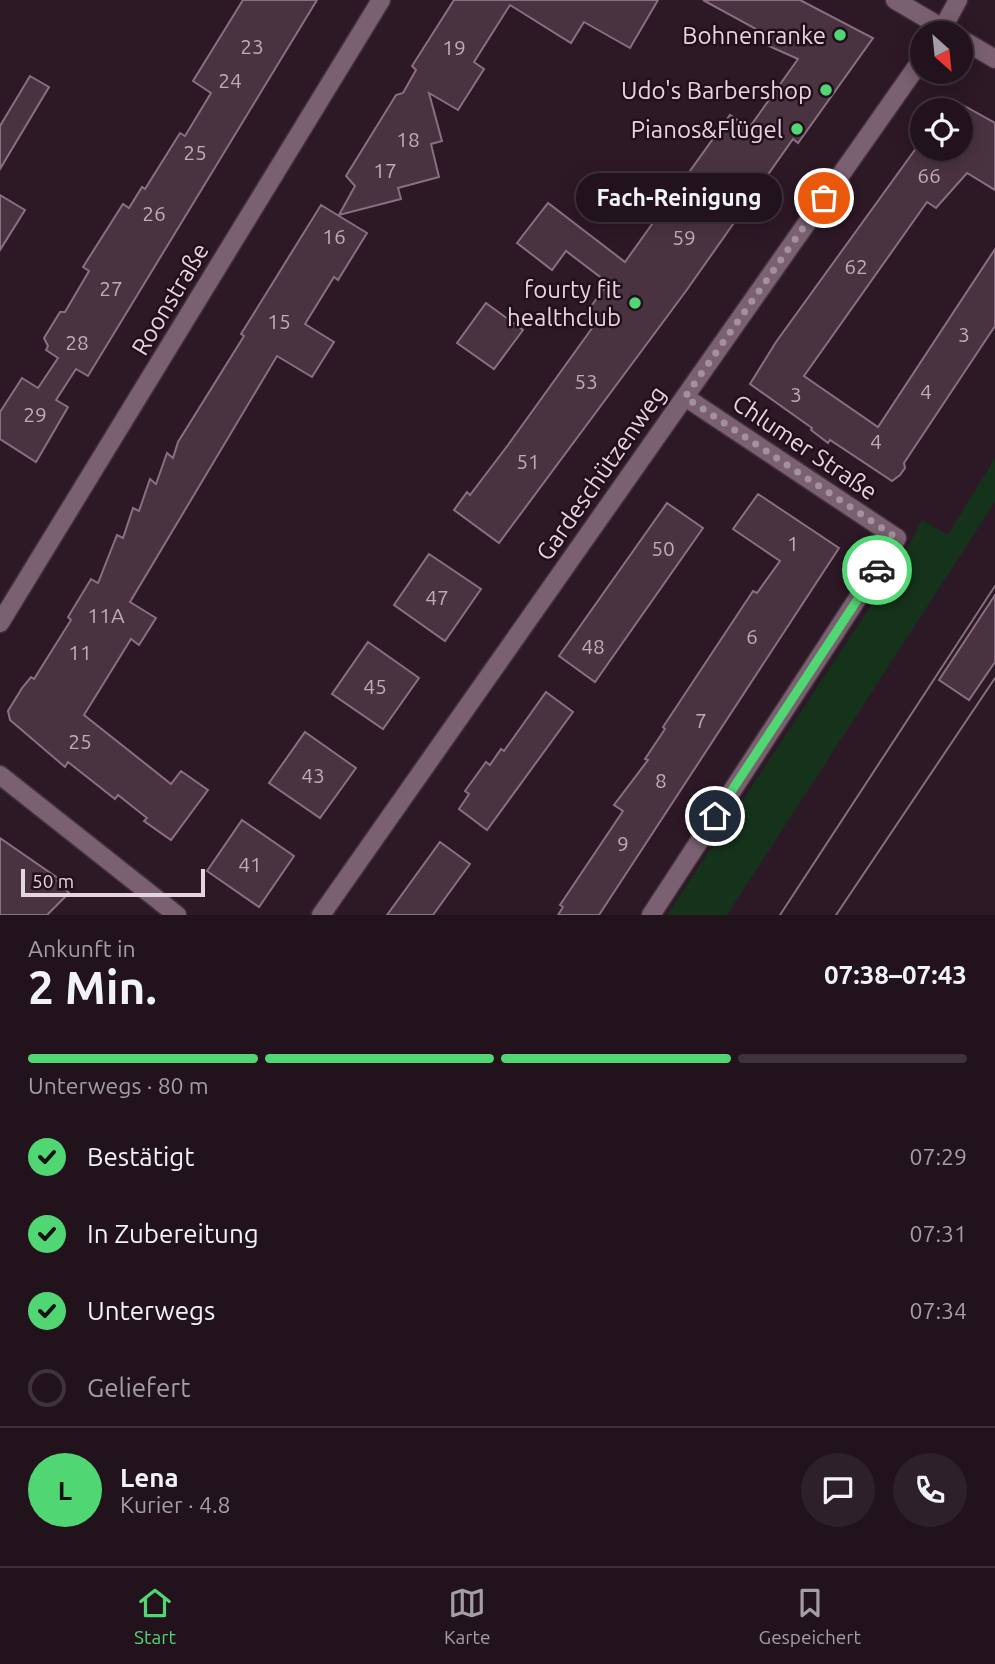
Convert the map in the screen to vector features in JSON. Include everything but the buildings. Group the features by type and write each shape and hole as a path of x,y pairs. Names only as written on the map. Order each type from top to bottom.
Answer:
{"street":[{"name":"Roonstraße","path":"0,623 381,0"},
{"path":"895,0 928,21"},
{"path":"949,21 958,0"},
{"path":"973,46 995,59"},
{"name":"Gardeschützenweg","path":"321,915 910,76"},
{"name":"Chlumer Straße","path":"651,915 897,538 685,397"},
{"path":"0,775 177,915"}],"green space":[{"path":"995,458 995,502 727,915 667,915 901,560 922,520 948,535"}],"tram line":[{"path":"780,915 995,586"},
{"path":"836,915 995,678"}],"way so far":[{"path":"824,198 685,397 897,538 877,570"}],"place":[{"name":"Bohnenranke","path":"840,35"},
{"name":"Udo's Barbershop","path":"826,90"},
{"name":"Pianos&Flügel","path":"797,129"},
{"name":"Fach-Reinigung","path":"824,198"},
{"name":"fourty fit healthclub","path":"635,303"}],"route":[{"path":"715,816 877,570"}]}
